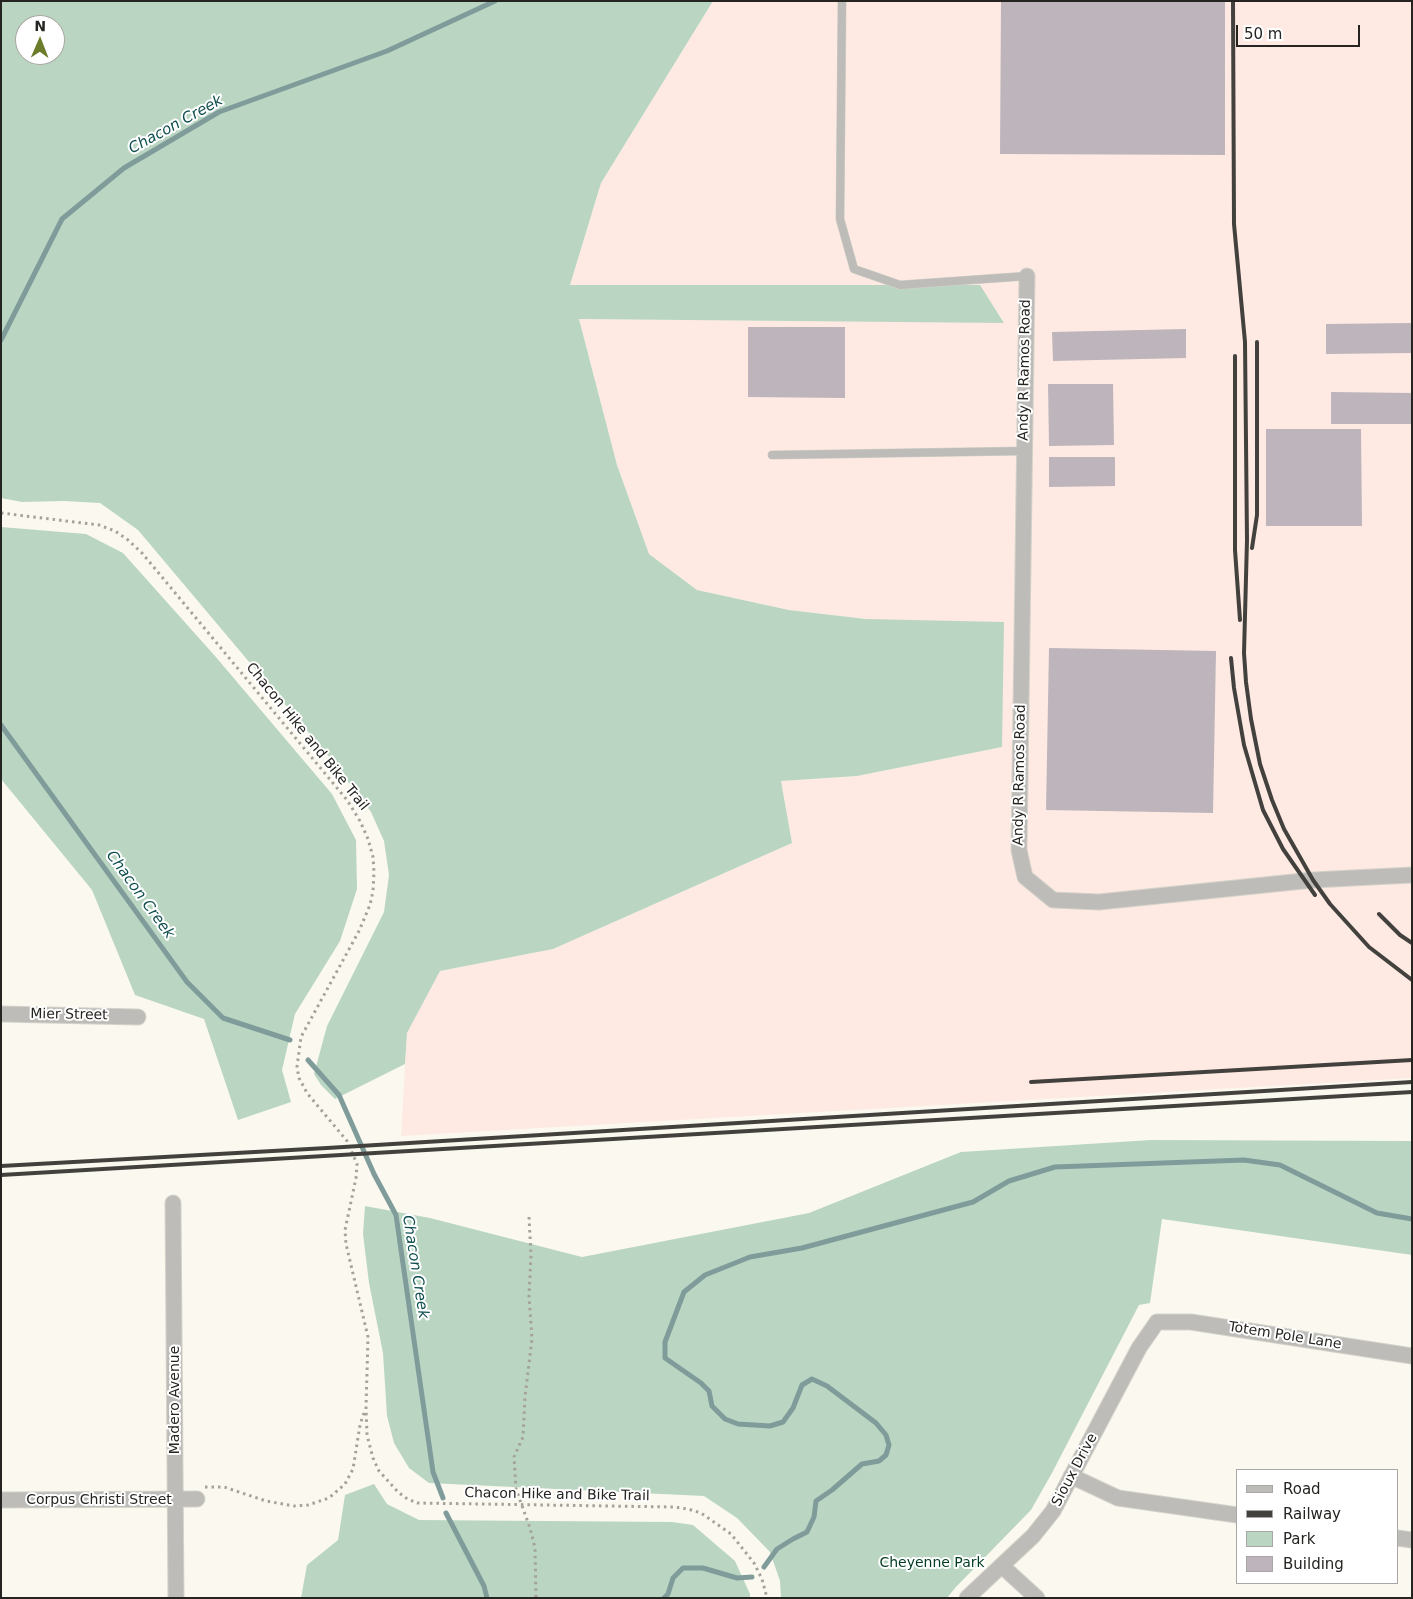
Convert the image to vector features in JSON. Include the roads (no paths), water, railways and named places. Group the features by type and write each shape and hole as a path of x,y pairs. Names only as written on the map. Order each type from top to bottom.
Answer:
{"street":[{"name":"Andy R Ramos Road","path":"1027,276 1019,850 1025,877 1053,900 1099,902 1313,880 1412,874"},
{"name":"Mier Street","path":"1,1014 138,1016"},
{"name":"Madero Avenue","path":"173,1202 176,1598"},
{"name":"Totem Pole Lane","path":"1157,1322 1191,1322 1412,1356"},
{"name":"Sioux Drive","path":"967,1598 1033,1536 1048,1517 1139,1348 1157,1322"},
{"path":"1071,1476 1118,1498 1236,1515"},
{"name":"Corpus Christi Street","path":"1,1500 175,1500 198,1495"},
{"path":"1398,1538 1412,1540"},
{"path":"1002,1566 1037,1598"}],"lane":[{"path":"842,1 840,219 854,269 900,285 1027,276"},
{"path":"772,455 1024,451"}],"waterway":[{"name":"Chacon Creek","path":"1,340 62,219 124,168 219,112 387,51 495,1"},
{"name":"Chacon Creek","path":"1,725 187,982 223,1018 290,1040"},
{"name":"Chacon Creek","path":"308,1060 339,1095 374,1174 396,1215 433,1472 443,1498"},
{"path":"764,1567 777,1549 807,1532 814,1517 816,1501 862,1464 879,1461 886,1455 889,1445 886,1435 876,1423 827,1386 812,1379 802,1385 793,1408 783,1422 770,1426 738,1424 725,1419 712,1406 709,1391 701,1383 665,1358 665,1342 684,1292 705,1275 750,1257 802,1248 973,1202 1009,1181 1055,1167 1244,1160 1280,1165 1377,1213 1412,1219"},
{"name":"Chacon Creek","path":"446,1513 484,1586 487,1598"},
{"path":"664,1598 668,1594 673,1578 683,1568 703,1568 737,1578 752,1577"}],"railway":[{"path":"1233,1 1234,224 1245,342 1247,540 1244,653 1251,719 1260,764 1272,800 1284,829 1313,880 1330,904 1369,947 1412,980"},
{"path":"1252,548 1257,515 1257,342"},
{"path":"1235,356 1235,550 1240,620"},
{"path":"1231,658 1244,745 1263,810 1283,849 1315,895"},
{"path":"1379,914 1400,935 1412,943"},
{"path":"1031,1082 1412,1060"},
{"path":"1,1166 1412,1082"},
{"path":"1,1175 1412,1092"}],"park label":[{"name":"Cheyenne Park","path":"932,1563"}]}
